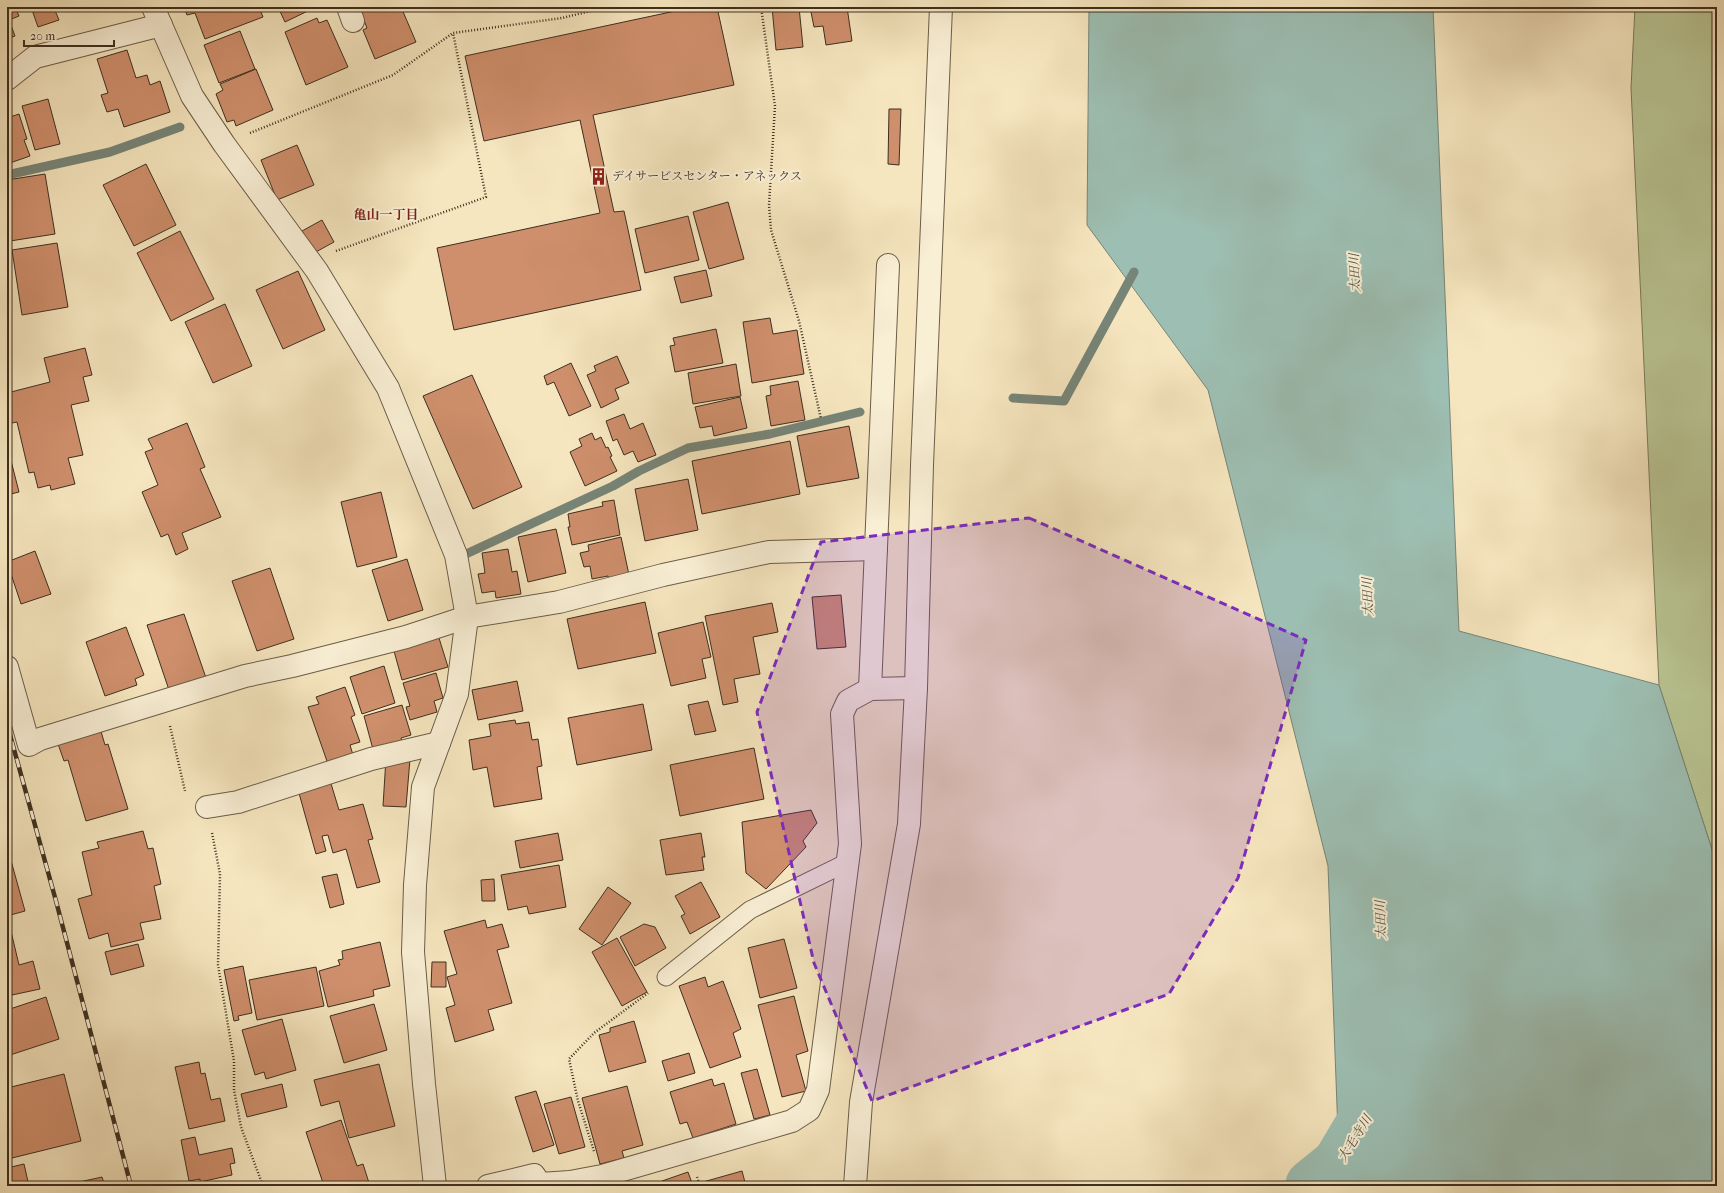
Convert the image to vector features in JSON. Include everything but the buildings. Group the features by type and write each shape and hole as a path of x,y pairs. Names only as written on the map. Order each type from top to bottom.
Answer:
{"street":[{"path":"855,1186 861,1102 909,824 916,688 922,473 941,7"},
{"path":"7,79 35,57 157,16 192,96 224,144 317,271 388,388 456,554 467,617 457,694 423,787 415,885 413,952 424,1084 435,1186"},
{"path":"870,690 888,265"},
{"path":"7,667 29,745 40,739 245,676 292,666 406,637 467,617 559,602 663,575 769,552 876,549"},
{"path":"488,1186 534,1175 540,1184 571,1184 792,1121 809,1110 818,1090 850,844 842,742 842,714 848,701 870,690 916,688"},
{"path":"207,807 238,802 371,759 439,743"}],"lane":[{"path":"666,977 750,910 848,862"}],"path":[{"path":"224,144 393,75 453,33 562,18 607,7"},
{"path":"761,7 775,106 769,205 772,230 799,321 820,419"},
{"path":"309,260 486,197 453,33"},
{"path":"164,701 188,801 207,807 220,874 218,965 234,1061 234,1090 241,1127 263,1186"},
{"path":"602,1176 578,1101 569,1059 594,1033 656,987 666,977"}],"highlighted area":[{"path":"1029,518 1306,640 1238,878 1169,994 872,1101 814,963 757,712 821,542"}],"green space":[{"path":"1635,7 1717,7 1717,865 1659,685 1631,88"}],"water":[{"name":"太田川","path":"1089,7 1433,7 1459,631 1659,685 1717,865 1717,1186 1340,1186 1328,866 1208,390 1087,225"}],"waterway":[{"path":"7,175 110,152 180,127"},
{"path":"1013,398 1064,401 1134,272"},
{"path":"466,554 613,486 639,471 688,448 770,434 860,412"},
{"name":"大毛寺川","path":"1312,1186 1339,1164 1377,1100"}],"railway":[{"path":"7,724 56,901 131,1186"}],"place":[{"name":"デイサービスセンター・アネックス","path":"599,176"}],"district":[{"name":"亀山一丁目","path":"386,214"}]}
